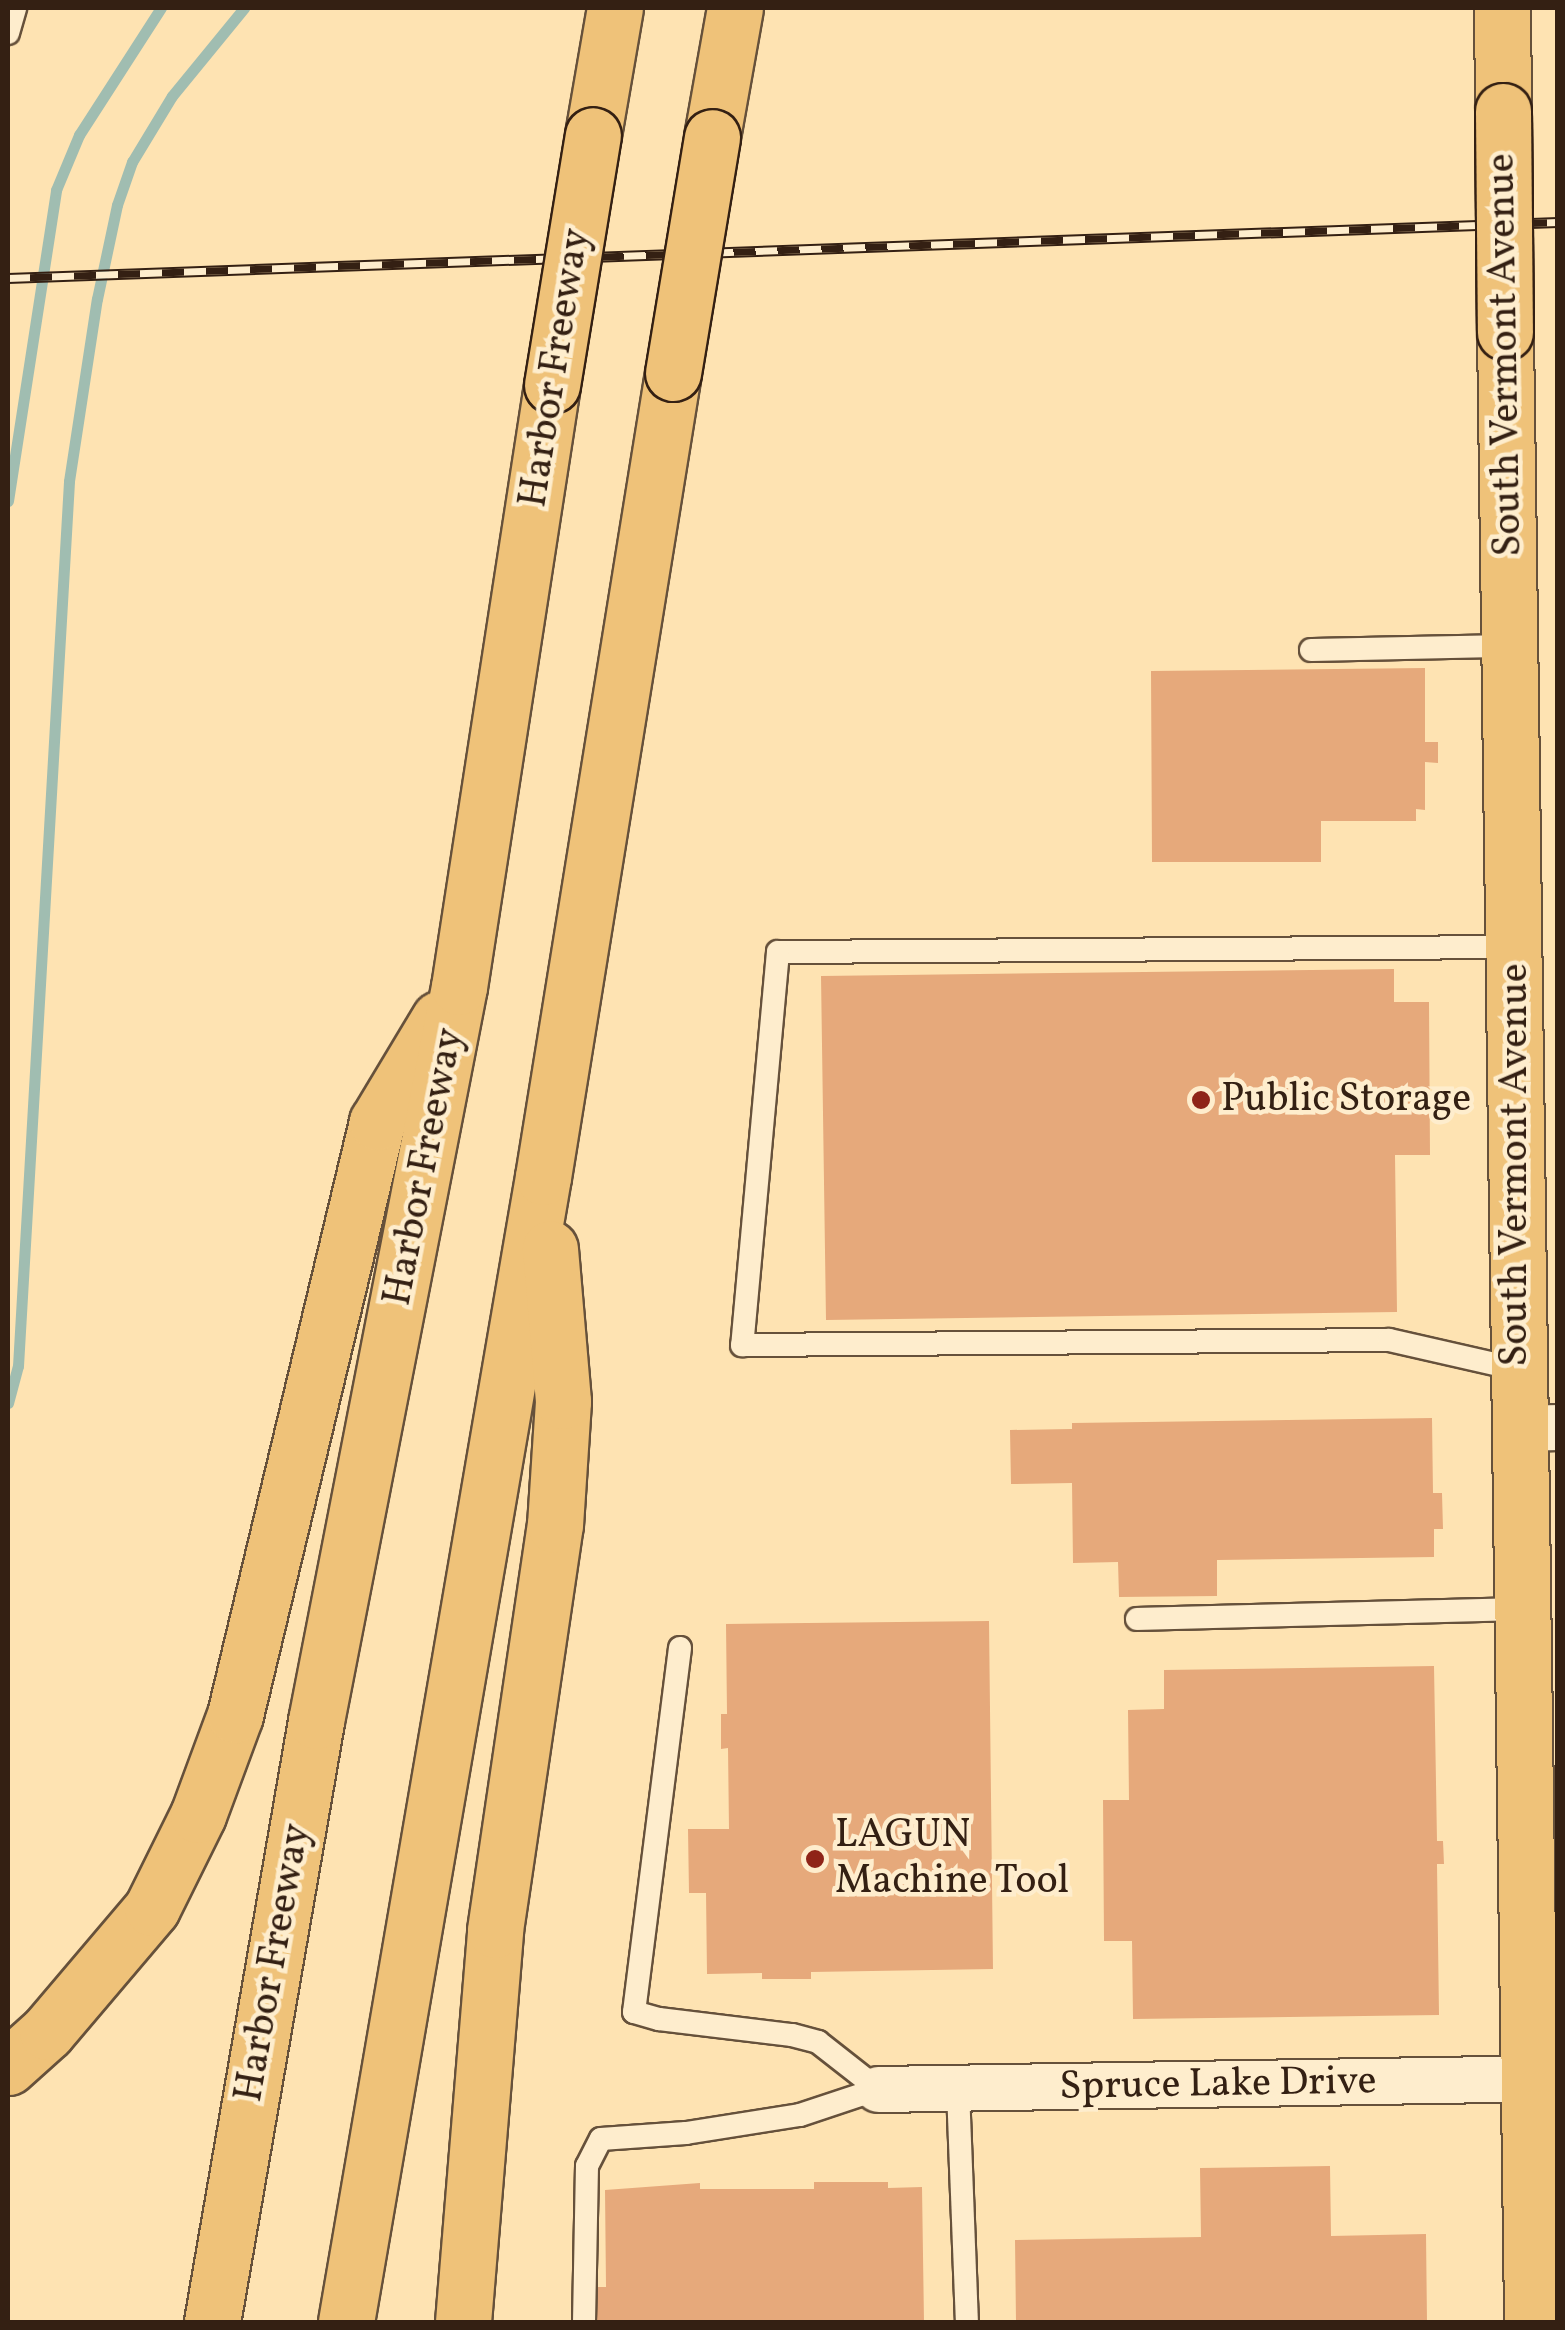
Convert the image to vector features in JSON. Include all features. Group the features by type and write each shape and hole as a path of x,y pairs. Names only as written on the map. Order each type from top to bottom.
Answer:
{"main road":[{"name":"Harbor Freeway","path":"212,2322 316,1721 459,987 615,8"},
{"path":"346,2322 543,1176 735,8"},
{"name":"South Vermont Avenue","path":"1502,8 1517,1369 1537,1428 1520,1609 1542,2078 1532,2322"},
{"path":"8,2067 47,2032 152,1908 198,1815 235,1714 377,1122 459,987"},
{"path":"463,2322 495,1930 554,1525 564,1401 543,1176"}],"street":[{"name":"Spruce Lake Drive","path":"878,2089 1542,2078"}],"lane":[{"path":"8,33 15,8"},
{"path":"1310,650 1509,646"},
{"path":"1514,947 778,952 742,1345 1390,1340 1517,1369"},
{"path":"1137,1619 1520,1609"},
{"path":"680,1648 634,2012 658,2019 792,2034 818,2042 878,2089"},
{"path":"584,2322 588,2166 601,2139 686,2133 800,2114 878,2089"},
{"path":"958,2090 967,2322"}],"building":[{"path":"1425,668 1425,742 1438,742 1438,763 1425,762 1425,810 1416,809 1416,821 1321,821 1321,862 1152,862 1151,671"},
{"path":"1394,969 1394,1002 1429,1002 1430,1155 1395,1155 1397,1312 826,1320 821,976"},
{"path":"1432,1418 1433,1493 1442,1493 1443,1529 1434,1529 1434,1557 1217,1560 1217,1596 1119,1597 1118,1562 1073,1563 1072,1483 1011,1484 1010,1430 1072,1429 1072,1423"},
{"path":"989,1621 993,1969 811,1972 811,1979 762,1979 762,1973 707,1974 706,1893 689,1893 688,1829 729,1829 728,1748 721,1749 721,1714 727,1714 726,1624"},
{"path":"1434,1666 1437,1841 1443,1841 1444,1864 1437,1864 1439,2015 1133,2019 1132,1941 1104,1941 1103,1800 1129,1800 1128,1710 1164,1709 1164,1670"},
{"path":"1330,2166 1331,2236 1426,2234 1427,2322 1016,2322 1015,2240 1201,2237 1200,2168"},
{"path":"814,2182 888,2182 888,2188 922,2187 924,2322 595,2322 594,2287 606,2287 605,2190 700,2183 700,2189 814,2189"}],"waterway":[{"path":"8,501 56,190 79,135 161,8"},
{"path":"8,1403 18,1366 69,481 97,299 117,205 132,162 172,96 244,8"}],"railway":[{"path":"8,278 1558,222"}],"place":[{"name":"Public Storage","path":"1201,1100"},
{"name":"LAGUN Machine Tool","path":"815,1859"}]}
